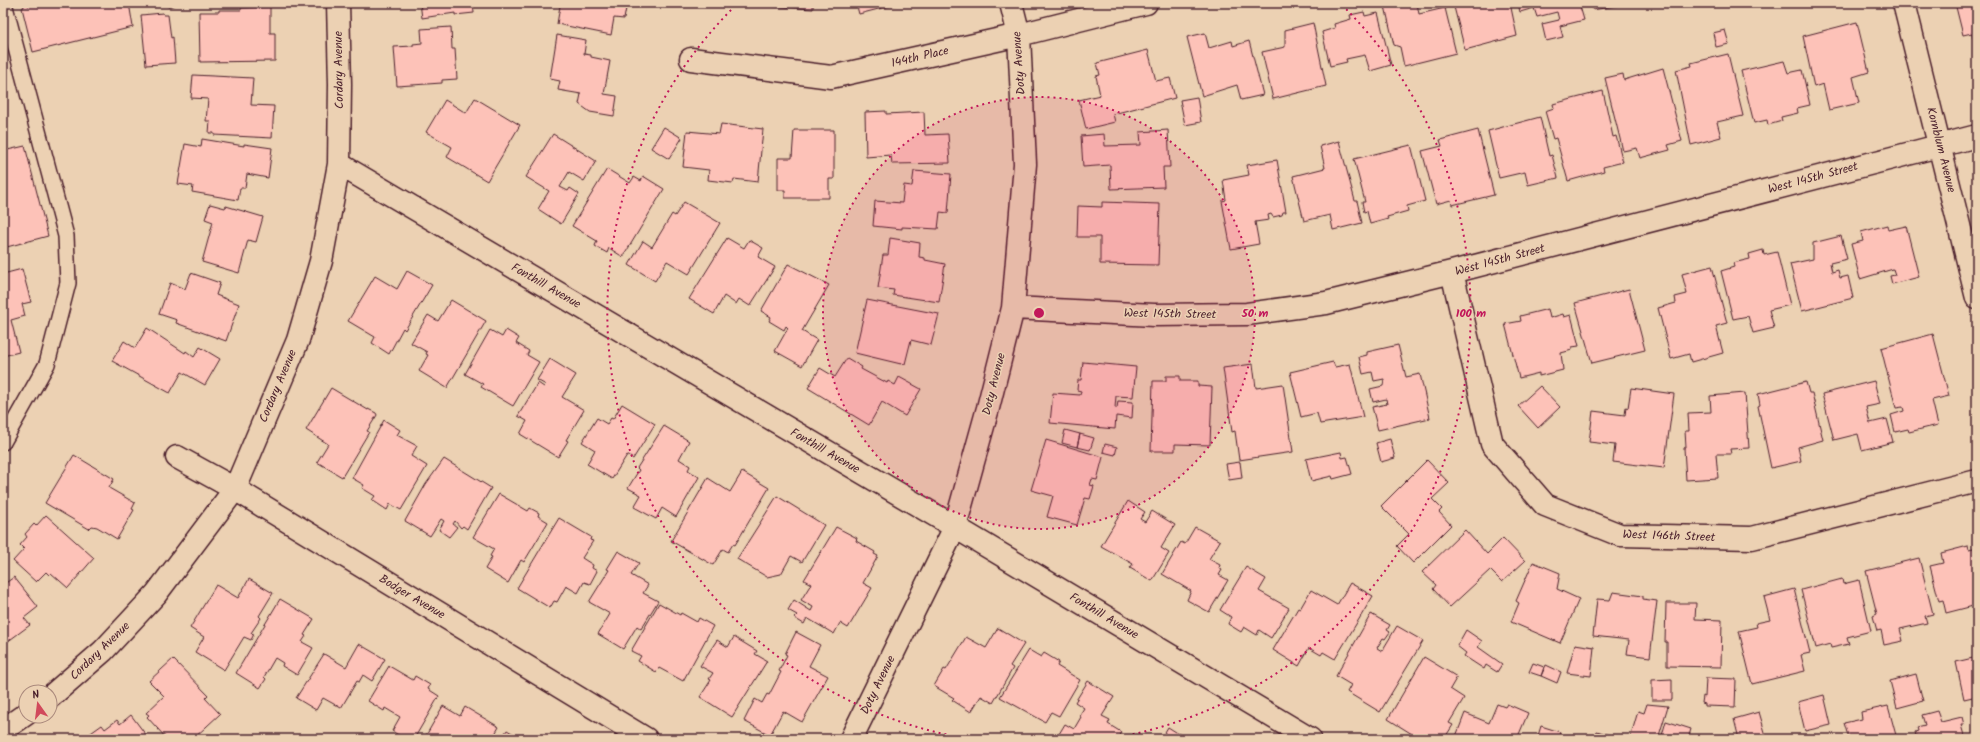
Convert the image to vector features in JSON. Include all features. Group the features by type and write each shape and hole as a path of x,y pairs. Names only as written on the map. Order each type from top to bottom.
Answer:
{"street":[{"name":"Cordary Avenue","path":"58,690 103,651 156,594 235,489 298,340 321,261 339,164 340,84 338,3"},
{"name":"Doty Avenue","path":"851,739 954,527 988,408 1013,308 1025,164 1019,35 1011,3"},
{"name":"144th Place","path":"691,59 830,77 1019,35 1146,3"},
{"name":"Kornblum Avenue","path":"1904,3 1977,298"},
{"name":"West 145th Street","path":"1013,308 1154,315 1247,314 1326,302 1452,272 1977,136"},
{"name":"Fonthill Avenue","path":"339,164 1310,739"},
{"name":"West 146th Street","path":"1452,272 1492,444 1546,505 1620,536 1752,538 1977,481"},
{"name":"Bodger Avenue","path":"177,457 235,489 646,739"},
{"path":"3,730 18,720"}],"lane":[{"path":"3,442 47,364 68,283 66,236 4,3"}],"building":[{"path":"23,3 28,3 28,6 40,3 129,3 133,27 33,52 22,8 24,7"},
{"path":"167,3 181,3 168,7"},
{"path":"420,3 473,3 474,13 455,15 455,13 422,18"},
{"path":"545,3 627,3 624,19 614,18 611,35 557,24 560,6"},
{"path":"766,3 813,3 813,9 765,6"},
{"path":"856,3 902,3 859,14"},
{"path":"1396,3 1417,3 1419,14 1445,8 1456,53 1404,66 1400,47 1394,45 1385,6"},
{"path":"1453,3 1510,3 1517,36 1465,50"},
{"path":"1518,3 1579,3 1584,20 1560,26 1563,37 1546,41 1542,24 1559,20 1557,12 1537,17 1534,8 1520,12"},
{"path":"1591,3 1631,3 1593,10"},
{"path":"1955,3 1977,3 1977,54 1972,33 1963,35"},
{"path":"270,7 270,33 275,33 275,61 200,62 199,12 219,12 219,10 241,10 241,8"},
{"path":"1364,12 1365,16 1378,13 1391,65 1370,71 1365,55 1346,59 1347,62 1330,66 1322,32 1335,28 1334,24 1351,19 1350,15"},
{"path":"163,13 164,15 168,15 171,38 173,37 175,63 146,65 141,15"},
{"path":"1857,22 1869,72 1853,77 1859,103 1829,110 1823,84 1814,87 1803,36"},
{"path":"1313,23 1326,86 1273,99 1262,52 1285,47 1285,30"},
{"path":"451,27 452,49 455,49 457,79 442,80 442,83 397,86 394,47 413,46 413,44 422,43 421,29"},
{"path":"1725,30 1729,44 1716,47 1713,33"},
{"path":"1205,33 1209,48 1232,41 1233,46 1249,41 1263,95 1241,100 1237,85 1202,96 1187,37"},
{"path":"557,35 586,40 584,54 610,61 604,94 617,96 614,116 590,112 579,104 581,94 558,90 560,81 550,79"},
{"path":"1148,50 1156,81 1170,78 1175,98 1113,114 1115,122 1086,129 1079,100 1100,95 1096,76 1100,75 1097,63"},
{"path":"1728,54 1743,116 1717,122 1721,137 1691,145 1676,70 1692,66 1691,63"},
{"path":"1784,61 1788,73 1802,70 1810,105 1797,108 1798,113 1781,117 1782,121 1768,125 1767,120 1754,123 1741,71"},
{"path":"1663,68 1682,141 1668,145 1670,150 1640,158 1637,148 1623,151 1605,78 1623,74 1624,80"},
{"path":"193,75 253,78 251,105 274,106 272,138 214,135 214,133 209,133 210,121 206,121 208,99 191,98"},
{"path":"1603,91 1613,137 1616,136 1623,162 1603,167 1604,171 1568,181 1556,138 1553,139 1545,111 1554,108 1553,104"},
{"path":"1197,97 1201,122 1185,125 1180,100"},
{"path":"475,98 520,125 487,181 447,157 452,147 426,132 445,100 466,113"},
{"path":"886,111 886,114 924,112 925,135 948,134 950,163 892,164 891,155 866,157 865,112"},
{"path":"1540,117 1549,156 1552,155 1558,178 1528,185 1525,172 1499,178 1488,131"},
{"path":"721,124 763,129 758,182 734,179 733,183 708,180 709,170 683,167 687,131 719,134"},
{"path":"664,127 682,138 669,159 651,148"},
{"path":"794,130 834,130 834,179 829,179 829,198 785,198 785,190 778,190 778,158 792,158"},
{"path":"1168,130 1170,167 1163,167 1164,187 1111,189 1110,165 1083,167 1081,136 1104,134 1105,146 1141,145 1140,132"},
{"path":"1478,130 1494,195 1452,205 1451,200 1436,204 1422,151 1442,146 1440,140"},
{"path":"553,134 596,161 584,181 569,172 560,187 568,191 570,188 579,194 561,224 538,209 549,191 526,177"},
{"path":"202,139 244,146 244,144 272,148 268,178 247,174 245,188 240,188 238,200 192,192 193,186 178,184 185,144 201,147"},
{"path":"1339,141 1362,223 1333,230 1330,215 1304,221 1293,176 1325,168 1320,146"},
{"path":"1411,145 1425,201 1407,206 1408,211 1370,224 1367,211 1364,212 1362,202 1365,202 1354,159"},
{"path":"25,146 48,236 3,248 3,151"},
{"path":"1277,160 1286,212 1283,212 1282,215 1273,217 1271,214 1268,215 1269,220 1255,222 1259,244 1231,249 1222,201 1226,200 1223,180 1249,175 1247,165"},
{"path":"607,169 630,183 634,177 641,181 643,176 664,189 623,257 609,248 607,253 595,246 597,241 572,226"},
{"path":"914,171 951,174 948,213 940,212 938,229 902,227 902,229 873,226 875,201 902,203 904,185 912,186"},
{"path":"684,202 720,223 689,274 667,261 655,281 629,265 643,241 652,247 672,214 675,216"},
{"path":"1102,202 1160,204 1158,265 1100,264 1100,237 1077,237 1078,206 1102,207"},
{"path":"210,204 225,208 226,206 263,217 256,242 248,240 239,273 202,262 213,222 205,219"},
{"path":"1887,225 1888,230 1906,226 1919,277 1892,284 1890,276 1895,275 1893,269 1860,279 1851,244 1863,241 1861,232"},
{"path":"1841,236 1847,259 1830,263 1832,272 1838,270 1840,278 1848,276 1853,298 1802,311 1790,264 1813,259 1813,243"},
{"path":"727,238 744,248 749,240 763,248 758,257 775,267 750,306 739,299 736,304 724,296 714,314 689,299"},
{"path":"890,238 920,243 919,257 925,258 925,260 945,264 939,302 893,295 894,290 878,288 883,255 888,255"},
{"path":"1763,250 1764,255 1777,252 1790,305 1769,310 1774,328 1753,333 1748,316 1733,319 1721,271 1734,267 1733,263 1750,259 1749,254"},
{"path":"788,264 829,285 802,331 817,340 802,366 775,351 788,328 786,326 784,330 769,321 771,317 761,311"},
{"path":"1712,266 1727,323 1716,326 1723,353 1691,362 1689,354 1671,359 1658,308 1676,303 1675,297 1687,294 1682,274"},
{"path":"22,269 31,302 22,304 25,316 11,320 19,352 3,356 3,274"},
{"path":"407,271 432,285 405,330 403,328 389,354 372,343 375,337 348,321 375,276 397,289"},
{"path":"191,273 220,283 216,295 239,304 226,341 176,323 177,320 159,314 170,283 185,289"},
{"path":"1629,289 1645,350 1592,363 1575,303"},
{"path":"451,300 486,321 447,388 419,371 428,355 426,354 427,352 411,343 428,315 438,321"},
{"path":"867,300 939,314 931,345 911,340 905,364 855,353"},
{"path":"1548,309 1550,318 1563,314 1564,317 1571,315 1579,346 1572,347 1572,350 1561,353 1563,370 1539,376 1539,373 1519,378 1505,324 1521,321 1520,316"},
{"path":"147,328 185,353 186,351 194,357 200,347 220,359 205,385 182,372 170,393 112,361 124,341 135,348"},
{"path":"490,330 502,337 506,330 519,338 516,343 529,351 527,355 539,362 513,406 481,387 483,384 465,374"},
{"path":"1933,334 1949,396 1932,400 1938,425 1909,432 1908,429 1895,432 1891,415 1904,411 1903,407 1896,408 1881,348"},
{"path":"1398,345 1406,377 1420,374 1430,418 1378,430 1372,407 1387,404 1386,399 1373,402 1370,389 1383,386 1384,379 1374,381 1372,372 1363,374 1359,357 1367,355 1367,352"},
{"path":"847,358 862,367 861,369 887,383 888,381 895,385 899,377 921,389 905,416 882,402 869,425 808,388 820,368 835,377"},
{"path":"550,359 576,375 562,397 584,410 566,440 568,441 558,457 520,434 527,421 518,416 538,383 544,387 546,385 537,380"},
{"path":"1083,362 1136,367 1133,397 1116,396 1115,408 1117,408 1118,401 1133,402 1132,418 1116,416 1115,429 1050,423 1053,393 1080,395 1081,391 1077,390 1078,380 1081,380"},
{"path":"1333,362 1335,367 1350,364 1363,417 1320,424 1317,413 1301,417 1290,372"},
{"path":"1253,364 1256,388 1283,384 1293,452 1239,460 1235,431 1232,432 1223,368"},
{"path":"1166,376 1180,376 1180,381 1198,381 1198,386 1212,387 1210,445 1175,444 1175,451 1151,451 1153,381 1166,381"},
{"path":"1874,381 1880,404 1866,407 1870,423 1887,419 1893,442 1862,450 1858,434 1834,440 1822,394"},
{"path":"1806,382 1809,393 1812,393 1823,440 1798,447 1801,461 1771,468 1758,406 1760,405 1758,394"},
{"path":"1540,386 1560,407 1538,428 1518,406"},
{"path":"331,388 368,410 376,413 377,415 367,431 369,432 342,477 317,462 328,444 306,430"},
{"path":"1631,388 1674,394 1664,468 1613,462 1615,445 1589,442 1593,411 1625,415 1626,407 1628,408"},
{"path":"1745,393 1749,448 1730,449 1731,454 1716,454 1718,478 1686,480 1684,448 1686,447 1685,431 1689,431 1688,413 1711,412 1710,396"},
{"path":"622,404 655,424 633,459 627,455 612,479 587,464 595,450 582,442 597,418 607,424 611,418 613,419"},
{"path":"384,420 400,430 397,435 417,446 411,456 427,466 401,510 390,504 387,510 372,500 375,496 362,488 364,485 352,478"},
{"path":"664,426 689,441 679,459 690,466 688,470 699,477 676,517 662,508 656,519 634,507 641,495 628,488 639,470 637,468"},
{"path":"1065,430 1080,434 1077,447 1062,443"},
{"path":"1080,434 1094,438 1090,450 1077,447"},
{"path":"1390,439 1395,458 1381,462 1376,443"},
{"path":"1046,440 1103,457 1097,480 1092,479 1090,485 1094,486 1090,499 1085,498 1077,525 1047,517 1053,496 1031,490"},
{"path":"1105,444 1117,447 1115,455 1103,452"},
{"path":"1341,452 1342,458 1347,457 1352,474 1333,479 1332,476 1311,481 1306,459"},
{"path":"74,455 114,479 109,488 135,503 132,509 134,510 117,539 97,527 92,526 89,529 45,503"},
{"path":"444,459 491,488 467,529 463,526 461,528 455,521 453,524 457,527 449,537 439,530 444,521 441,519 430,536 405,521 426,484"},
{"path":"1427,460 1449,483 1432,499 1442,509 1439,512 1451,525 1413,563 1397,546 1409,534 1381,506"},
{"path":"1240,462 1242,478 1229,480 1226,464"},
{"path":"742,472 769,488 735,545 733,544 728,552 723,549 713,565 671,541 708,478 730,492"},
{"path":"499,494 528,511 530,508 539,513 538,516 548,522 524,562 521,560 508,583 485,569 492,557 490,556 494,549 473,537"},
{"path":"777,496 824,525 802,562 791,556 781,574 767,577 737,559"},
{"path":"1128,501 1145,512 1140,519 1145,522 1152,511 1175,525 1161,548 1169,553 1152,581 1130,568 1133,564 1101,546"},
{"path":"46,515 94,558 68,588 51,573 49,575 46,572 36,582 13,561 24,549 20,545 27,537 25,534 34,524 36,526"},
{"path":"559,518 591,537 590,540 593,541 582,558 593,565 592,568 597,571 590,584 584,582 578,593 566,586 557,602 554,601 550,608 517,588"},
{"path":"836,527 857,538 856,541 875,552 874,554 878,556 863,583 872,588 848,628 840,623 834,634 807,618 804,624 794,618 797,615 788,610 794,600 811,611 813,607 801,600 811,584 804,580"},
{"path":"1195,527 1220,541 1209,559 1220,565 1219,568 1222,570 1219,575 1228,580 1209,612 1187,600 1191,591 1162,574 1181,542 1185,544"},
{"path":"1465,530 1487,554 1503,538 1525,561 1502,582 1490,570 1450,607 1433,589 1436,585 1422,572"},
{"path":"1968,546 1969,550 1977,548 1977,605 1946,613 1943,600 1939,601 1930,566 1943,563 1941,553"},
{"path":"618,551 639,563 631,575 648,585 643,593 658,601 641,629 637,626 623,649 598,634 610,614 589,602 609,570 607,569"},
{"path":"1919,558 1933,614 1925,616 1927,623 1900,629 1903,641 1884,645 1881,630 1877,631 1873,616 1877,614 1866,571"},
{"path":"1533,562 1560,573 1557,589 1579,599 1560,643 1511,622 1519,603 1516,601"},
{"path":"1246,567 1266,579 1259,591 1289,608 1271,638 1259,630 1257,635 1244,627 1241,632 1228,624 1231,617 1220,610"},
{"path":"14,577 38,607 24,618 30,625 3,645 3,585"},
{"path":"249,579 273,593 259,616 261,618 251,633 254,634 251,640 244,637 224,670 195,652 204,637 190,628 216,585 238,598"},
{"path":"1842,579 1843,584 1859,580 1871,631 1847,637 1849,644 1831,648 1830,644 1816,648 1801,590"},
{"path":"1350,583 1373,596 1335,659 1323,652 1321,655 1309,648 1299,666 1273,650 1298,608 1300,609 1311,590 1337,605"},
{"path":"1794,589 1810,653 1801,655 1805,671 1752,684 1739,631 1757,627 1756,623 1770,620 1764,597"},
{"path":"1613,592 1643,596 1643,599 1657,601 1650,657 1627,654 1629,640 1593,636 1597,599 1610,600"},
{"path":"280,599 314,619 304,635 306,636 302,642 313,648 297,675 282,666 283,663 275,658 264,677 266,679 260,688 236,673"},
{"path":"659,603 680,615 681,613 697,622 699,618 713,626 683,681 659,668 656,672 638,661 641,656 631,651"},
{"path":"1666,603 1696,603 1695,619 1722,620 1721,667 1667,666 1667,642 1665,642"},
{"path":"1371,614 1390,625 1387,630 1390,632 1385,639 1383,638 1377,648 1382,651 1397,626 1423,641 1380,712 1347,692 1351,685 1336,676"},
{"path":"998,628 1024,644 1010,666 1013,668 993,703 981,696 971,712 952,700 954,698 934,686 944,669 946,670 966,637 986,648"},
{"path":"1466,630 1482,641 1478,647 1502,664 1497,672 1486,665 1484,669 1464,656 1466,653 1457,646"},
{"path":"796,632 820,645 809,666 828,676 802,722 783,711 770,735 744,721 755,699 762,703 767,694 769,695 781,672 779,671 787,655 785,654"},
{"path":"734,637 757,651 755,654 767,661 732,717 700,697 711,680 709,679 713,673 700,666 717,640 728,647"},
{"path":"359,644 385,659 372,681 363,675 359,682 357,681 341,708 323,698 316,710 296,698 324,654 346,667"},
{"path":"1575,644 1594,647 1591,676 1567,673"},
{"path":"1029,650 1041,657 1044,653 1059,662 1057,666 1080,680 1059,716 1051,712 1045,722 1000,697"},
{"path":"1424,657 1457,677 1450,689 1464,698 1449,723 1453,725 1444,739 1426,739 1422,736 1420,739 1388,719"},
{"path":"1977,657 1977,696 1964,699 1956,662"},
{"path":"173,659 208,695 205,698 220,714 193,739 167,739 147,717 149,715 146,713 164,696 149,681"},
{"path":"1533,663 1544,667 1541,676 1529,672"},
{"path":"1546,665 1561,672 1557,683 1541,676"},
{"path":"389,666 413,680 415,676 430,685 428,689 439,696 414,739 405,739 392,731 400,717 385,708 384,711 368,701"},
{"path":"1916,674 1923,701 1897,708 1890,681"},
{"path":"1706,678 1736,679 1735,707 1705,706 1705,704 1702,703 1703,696 1705,697"},
{"path":"1672,679 1672,700 1652,700 1652,680"},
{"path":"1088,681 1114,697 1102,716 1110,720 1108,724 1121,732 1117,739 1056,739 1065,724 1074,729 1081,717 1079,716 1084,708 1075,702"},
{"path":"1824,695 1831,725 1805,731 1798,702"},
{"path":"1497,704 1505,707 1507,704 1528,713 1517,739 1455,739 1465,713 1489,723"},
{"path":"1647,704 1668,706 1658,739 1630,739 1638,711 1644,713"},
{"path":"443,706 460,716 465,707 499,727 492,739 424,739"},
{"path":"1888,706 1897,739 1849,739 1844,723 1862,719 1861,712"},
{"path":"1937,711 1941,722 1962,717 1964,725 1961,725 1965,739 1917,739 1915,732 1918,731 1917,727 1925,725 1922,715"},
{"path":"1759,712 1767,739 1739,739 1734,719"},
{"path":"131,715 149,739 91,739 88,735 102,725 105,729 117,720 120,724"},
{"path":"1666,721 1691,729 1688,739 1661,739"},
{"path":"1541,726 1560,732 1558,739 1537,739"},
{"path":"1168,727 1187,739 1161,739"},
{"path":"507,730 522,739 501,739"},
{"path":"1597,731 1622,739 1595,739"}]}
